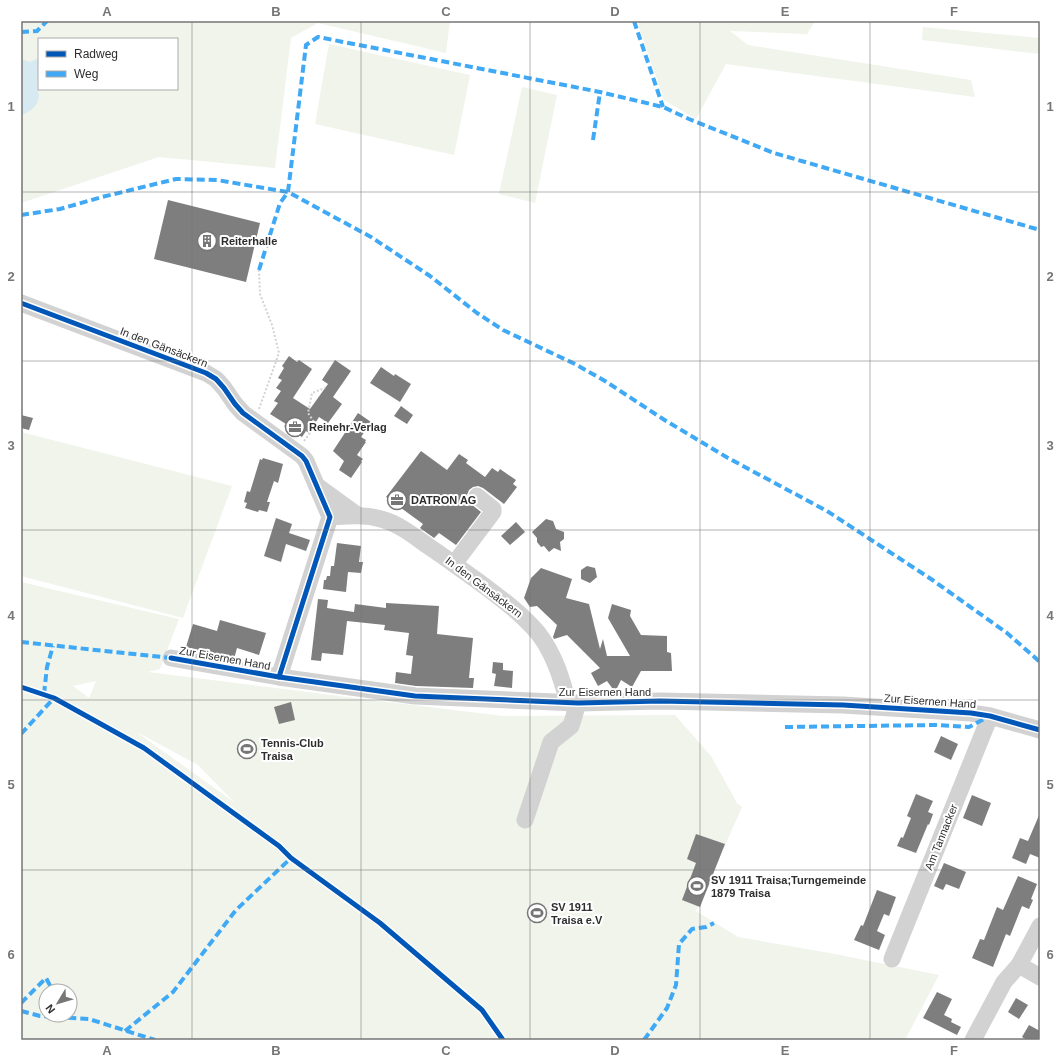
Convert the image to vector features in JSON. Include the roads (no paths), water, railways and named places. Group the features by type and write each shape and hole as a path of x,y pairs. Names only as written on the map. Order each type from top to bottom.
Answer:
{"street":[{"name":"In den Gänsäckern","path":"21,303 206,373 216,379 243,413 297,451 306,461 330,517 357,515 380,519 399,526 519,612 539,634 553,657 573,703"},
{"name":"In den Gänsäckern","path":"316,485 357,515"},
{"path":"454,564 492,512 493,509 477,496"},
{"path":"278,677 330,517"},
{"name":"Zur Eisernen Hand","path":"171,658 278,677 415,696 573,703 660,701 843,705 971,713 990,716 1040,730"},
{"path":"525,820 551,742 571,726 573,703"},
{"name":"Am Tannacker","path":"892,959 990,716"},
{"path":"973,1040 1004,982 1019,965 1040,926"},
{"path":"1019,965 1040,977"}],"place":[{"name":"Reiterhalle","path":"207,241"},
{"name":"Reinehr-Verlag","path":"295,427"},
{"name":"DATRON AG","path":"397,500"},
{"name":"Tennis-Club Traisa","path":"247,749"},
{"name":"SV 1911 Traisa;Turngemeinde 1879 Traisa","path":"697,886"},
{"name":"SV 1911 Traisa e.V","path":"537,913"}]}
